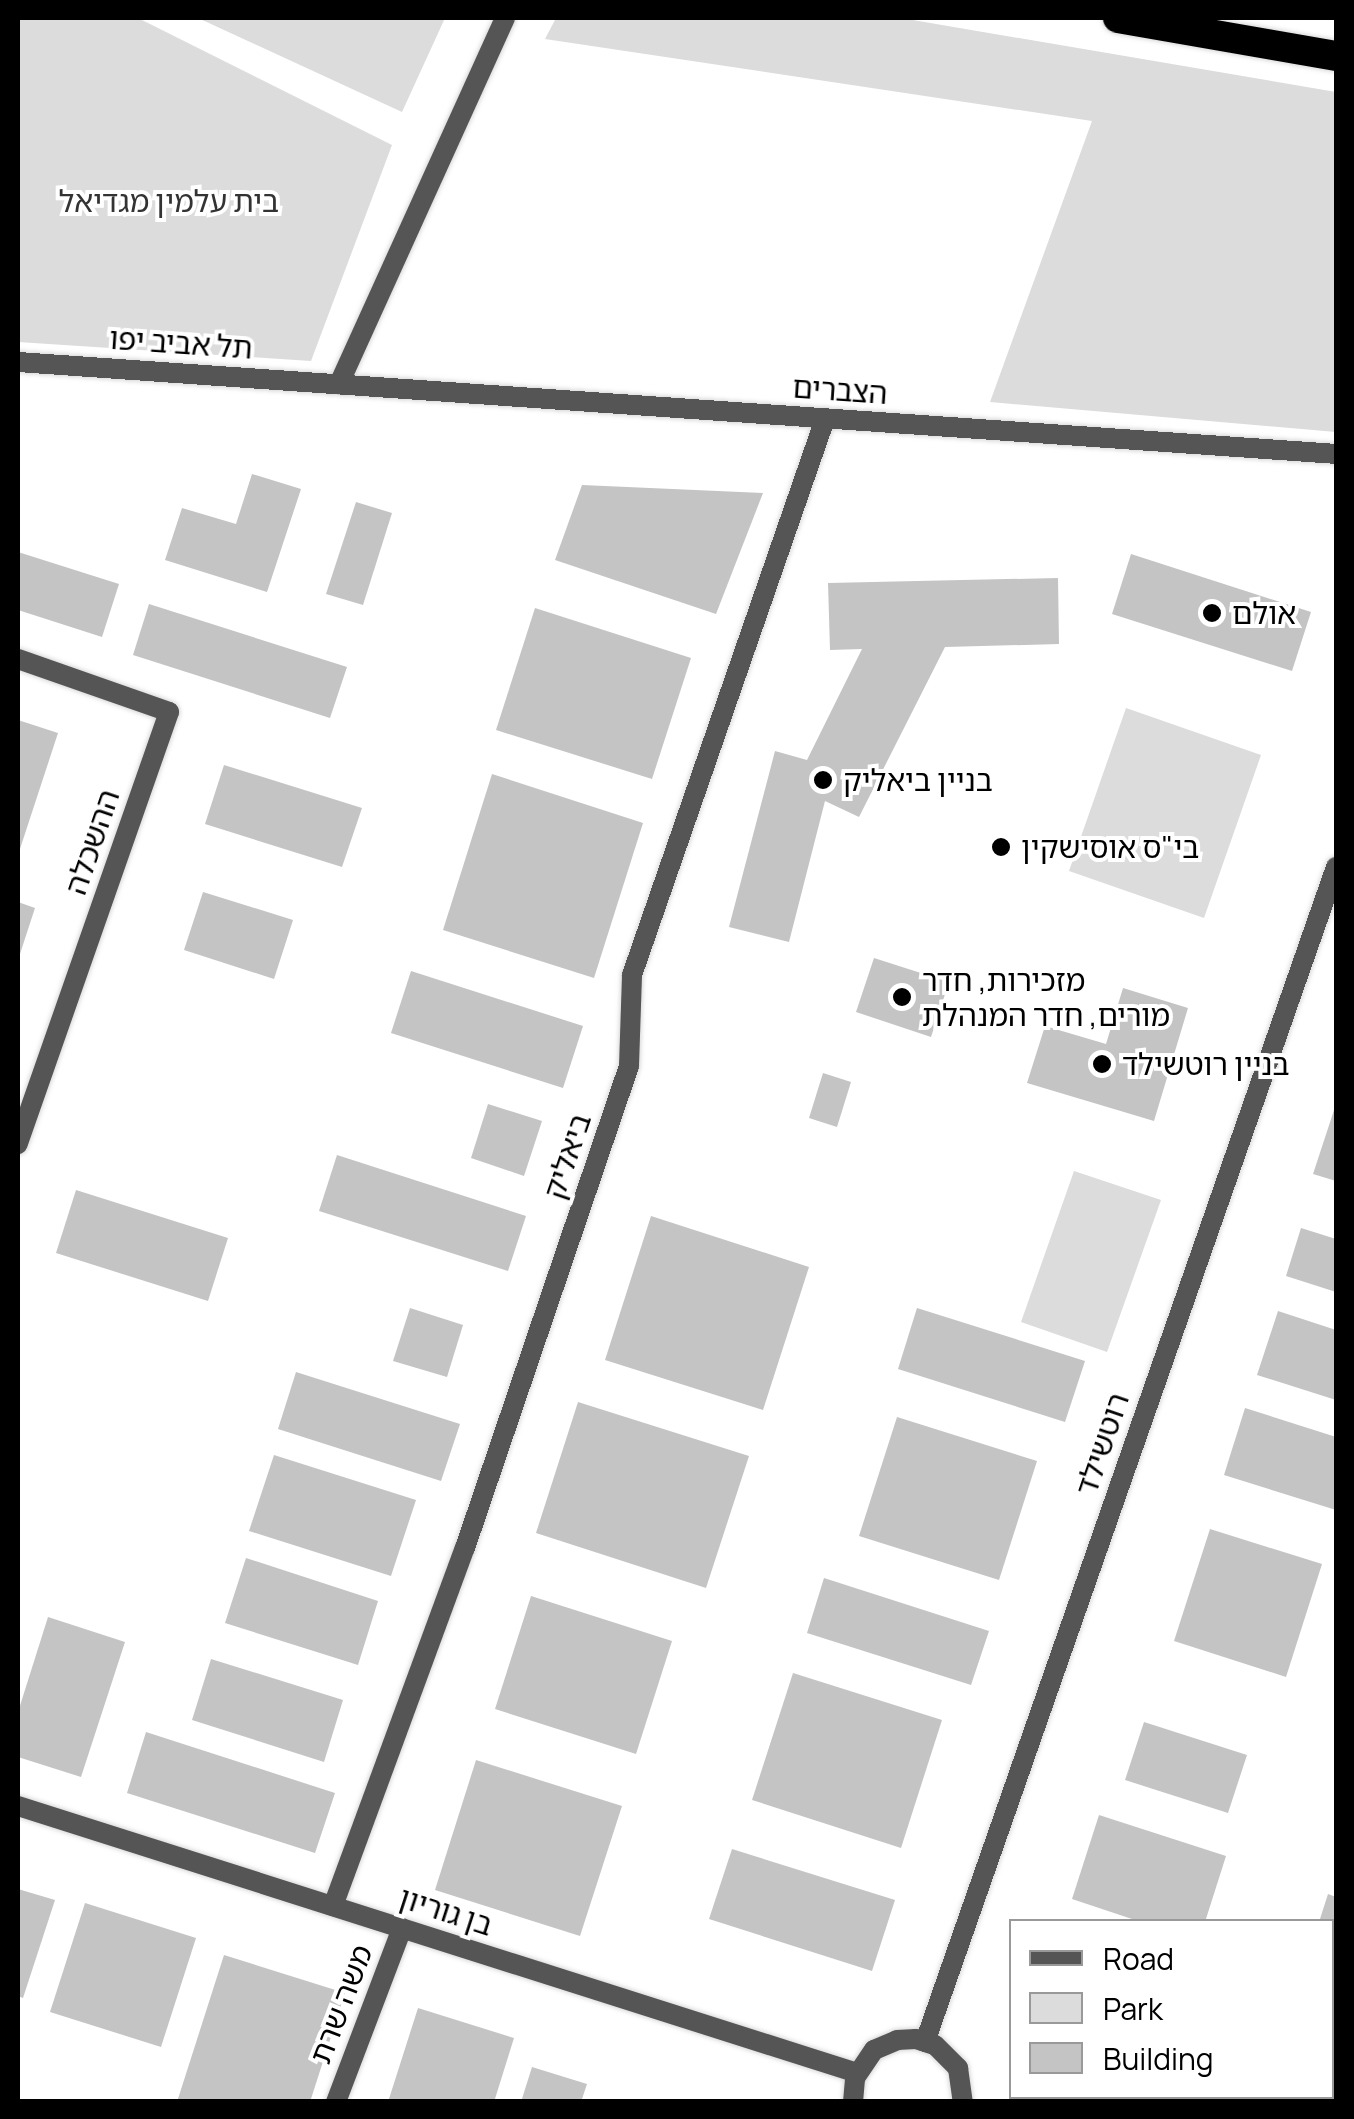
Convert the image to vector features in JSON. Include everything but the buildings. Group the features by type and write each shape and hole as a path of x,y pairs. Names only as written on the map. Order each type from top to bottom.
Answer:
{"highway":[{"path":"1118,18 1336,56"}],"street":[{"path":"340,384 505,18"},
{"name":"תל אביב יפו","path":"18,362 340,384"},
{"name":"הצברים","path":"340,384 1336,454"},
{"name":"ביאליק","path":"332,1906 465,1548 629,1066 632,974 825,419"},
{"name":"ההשכלה","path":"18,658 169,712 18,1144"},
{"name":"רוטשילד","path":"924,2042 1336,867"},
{"name":"בן גוריון","path":"18,1806 857,2073"},
{"name":"משה שרת","path":"336,2102 402,1928"},
{"path":"853,2102 857,2073 874,2050 897,2040 924,2042 946,2053 958,2068 963,2102"}],"green space":[{"name":"בית עלמין מגדיאל","path":"18,18 138,18 392,145 311,361 18,342"},
{"path":"198,18 445,18 402,112"},
{"path":"556,18 901,18 1336,92 1336,432 990,402 1092,121 545,39"},
{"path":"1126,708 1261,755 1204,918 1069,871"},
{"path":"1074,1171 1161,1200 1107,1352 1021,1322"}],"place":[{"name":"אולם","path":"1212,613"},
{"name":"בניין ביאליק","path":"823,780"},
{"name":"בי\"ס אוסישקין","path":"1001,847"},
{"name":"מזכירות, חדר מורים, חדר המנהלת","path":"902,997"},
{"name":"בניין רוטשילד","path":"1102,1064"}]}
